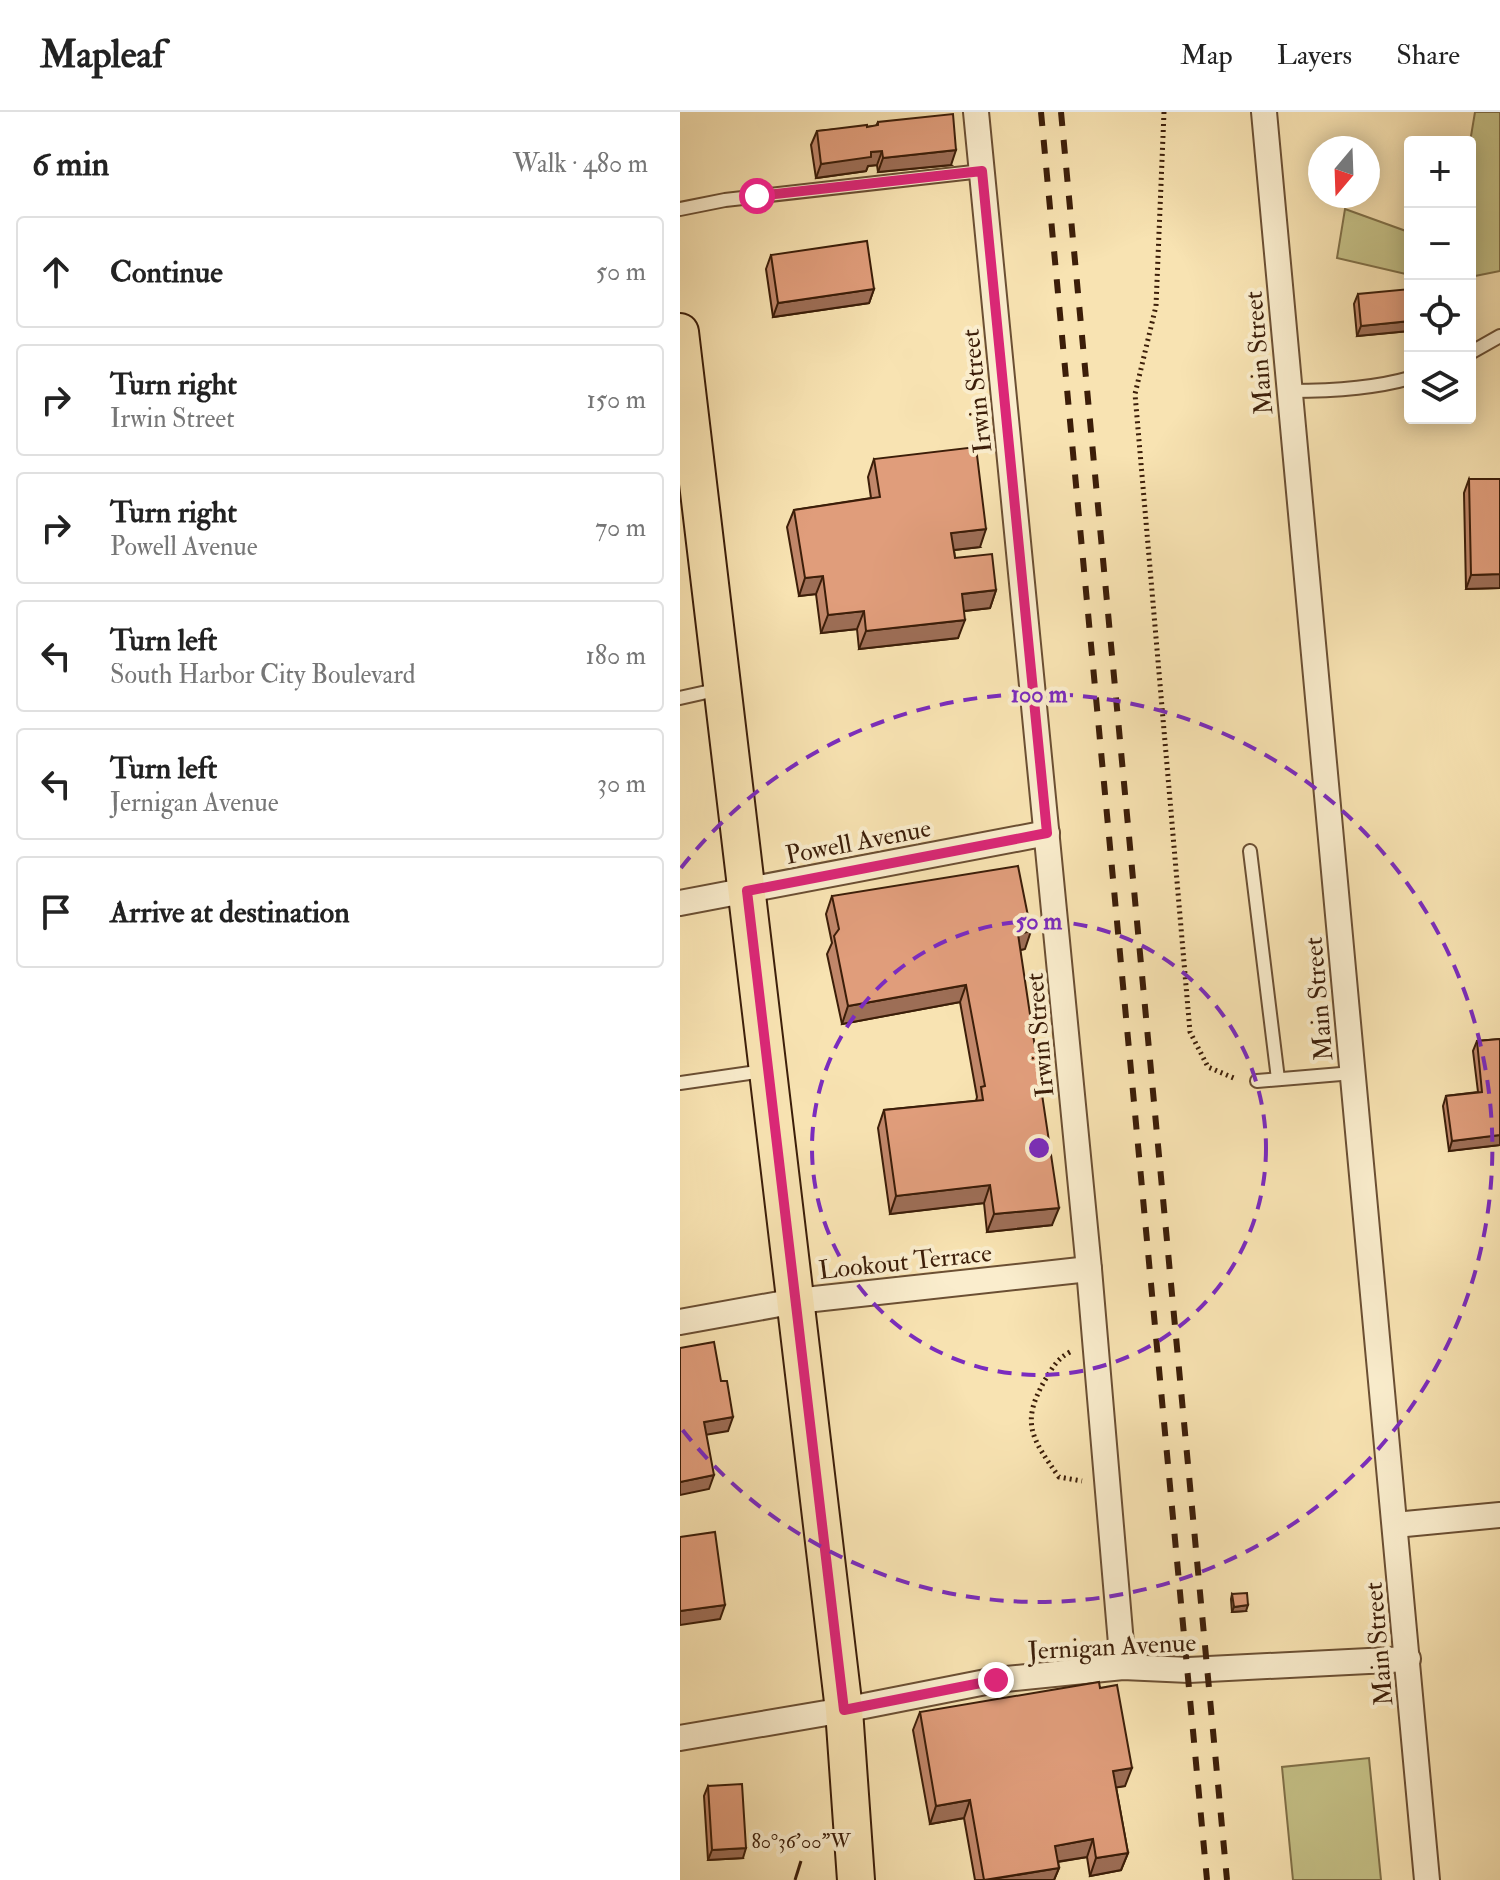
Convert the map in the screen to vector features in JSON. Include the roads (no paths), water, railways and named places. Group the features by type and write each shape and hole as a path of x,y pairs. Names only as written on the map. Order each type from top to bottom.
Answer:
{"main road":[{"path":"680,332 692,509 723,688 769,1070 844,1710 856,1880"}],"street":[{"name":"Irwin Street","path":"976,112 1089,1269 1123,1667"},
{"name":"Main Street","path":"1264,112 1427,1880"},
{"name":"Powell Avenue","path":"680,903 1047,833"},
{"name":"Lookout Terrace","path":"680,1322 796,1301 1089,1269"},
{"path":"1395,1525 1500,1515"},
{"name":"Jernigan Avenue","path":"680,1738 996,1680 1123,1667 1189,1670 1408,1659"}],"lane":[{"path":"680,209 725,200 982,171"},
{"path":"1472,352 1500,336"},
{"path":"1290,391 1404,380"},
{"path":"680,698 723,688"},
{"path":"1250,851 1278,1079"},
{"path":"680,1083 769,1070"},
{"path":"1257,1081 1353,1073"}],"railway":[{"path":"1041,112 1207,1880"},
{"path":"1061,112 1227,1880"}]}
